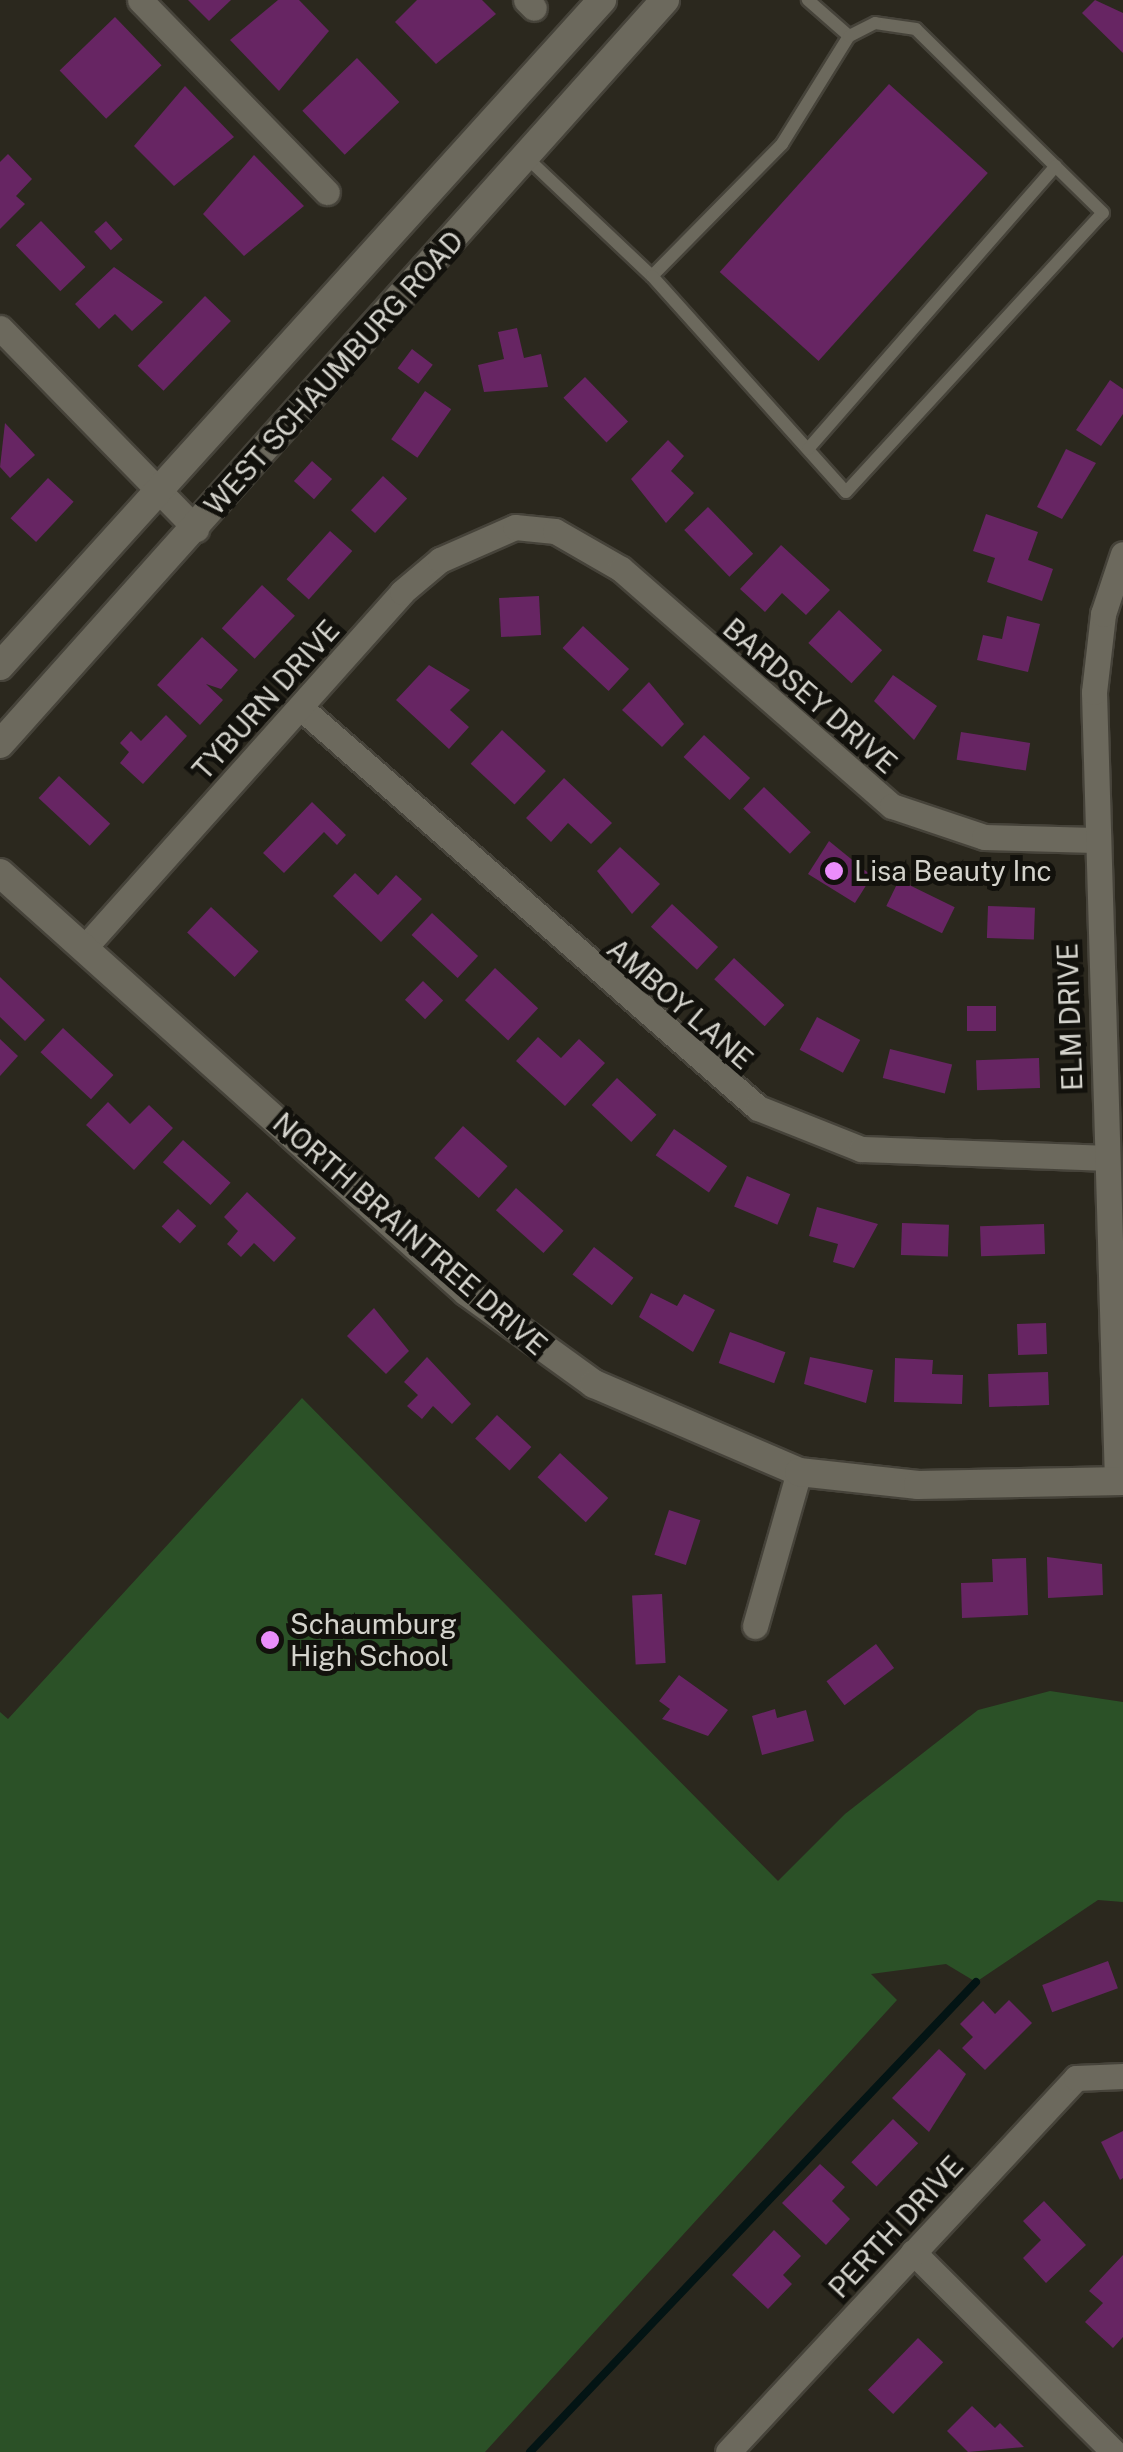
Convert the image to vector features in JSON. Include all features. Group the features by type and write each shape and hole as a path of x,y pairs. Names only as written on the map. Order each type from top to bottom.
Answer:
{"main road":[{"name":"WEST SCHAUMBURG ROAD","path":"0,666 602,0"},
{"name":"WEST SCHAUMBURG ROAD","path":"0,744 665,0"},
{"name":"NORTH BRAINTREE DRIVE","path":"0,874 533,1345 666,1421 799,1472 918,1485 1120,1481"}],"street":[{"path":"140,0 327,192"},
{"path":"0,328 196,529"},
{"name":"TYBURN DRIVE","path":"85,947 300,707 440,560 516,527"},
{"name":"BARDSEY DRIVE","path":"516,527 555,531 620,569 892,806 984,837 1094,840"},
{"name":"ELM DRIVE","path":"1120,1481 1094,840 1096,650 1123,554"},
{"name":"AMBOY LANE","path":"300,707 758,1108 861,1149 1104,1158"},
{"path":"755,1626 799,1472"},
{"name":"PERTH DRIVE","path":"728,2452 1076,2078 1123,2076"},
{"path":"913,2252 1114,2452"}],"lane":[{"path":"808,0 849,36"},
{"path":"526,156 652,276 846,492 1103,213 916,29 875,23 849,36 782,144 652,276"},
{"path":"808,449 1056,166"}],"green space":[{"name":"Schaumburg High School","path":"302,1398 778,1881 845,1814 978,1710 1050,1691 1123,1702 1123,1902 1098,1900 976,1982 946,1964 871,1974 897,2000 485,2452 0,2452 0,1712 8,1719"}],"building":[{"path":"188,0 231,0 209,21"},
{"path":"278,0 299,0 329,31 279,91 230,40"},
{"path":"417,0 482,0 496,14 436,64 395,22"},
{"path":"1095,0 1123,13 1123,53 1082,13"},
{"path":"115,17 162,65 106,119 60,70"},
{"path":"357,58 399,102 345,155 302,111"},
{"path":"889,84 988,173 819,361 720,272"},
{"path":"185,86 234,137 174,186 134,146"},
{"path":"8,154 32,179 16,196 25,204 0,229 0,162"},
{"path":"254,155 304,206 244,256 203,214"},
{"path":"41,221 85,267 60,291 16,245"},
{"path":"106,221 123,240 111,250 94,232"},
{"path":"114,267 163,302 132,331 115,314 99,329 75,304"},
{"path":"205,296 231,321 164,391 138,366"},
{"path":"517,328 524,358 541,354 548,387 484,392 478,365 504,359 498,332"},
{"path":"412,349 433,365 418,384 398,368"},
{"path":"585,377 628,422 606,442 563,398"},
{"path":"1110,380 1123,389 1123,414 1101,446 1076,430"},
{"path":"425,391 451,409 417,458 391,439"},
{"path":"5,423 35,455 10,478 0,467"},
{"path":"668,440 684,456 671,471 694,493 666,523 631,479"},
{"path":"1066,449 1096,463 1062,519 1037,507"},
{"path":"312,461 332,479 314,499 294,481"},
{"path":"383,476 407,499 375,533 351,510"},
{"path":"48,478 74,502 36,542 10,518"},
{"path":"708,507 753,554 729,577 684,530"},
{"path":"986,514 1038,532 1028,560 1053,569 1042,601 987,582 995,558 973,551"},
{"path":"330,531 352,551 309,599 287,579"},
{"path":"781,545 830,590 806,615 782,593 765,612 740,589"},
{"path":"262,585 295,616 255,659 222,628"},
{"path":"539,596 541,635 501,637 499,598"},
{"path":"839,610 882,650 851,683 808,643"},
{"path":"1007,616 1040,624 1028,672 977,660 983,635 1002,639"},
{"path":"583,626 629,669 609,691 563,648"},
{"path":"202,637 238,670 221,689 206,684 223,700 200,725 157,685"},
{"path":"429,665 470,690 450,710 469,727 449,749 396,700"},
{"path":"893,675 937,706 914,740 874,701"},
{"path":"649,682 684,724 662,747 622,710"},
{"path":"166,715 187,736 143,784 120,763 129,752 120,743 131,731 141,741"},
{"path":"502,730 546,771 515,805 471,764"},
{"path":"961,732 1030,743 1026,771 957,760"},
{"path":"704,735 750,778 730,800 684,757"},
{"path":"59,776 110,824 90,846 39,798"},
{"path":"564,778 612,823 591,844 568,823 551,842 526,818"},
{"path":"764,787 811,832 790,854 743,809"},
{"path":"312,802 346,835 337,845 324,832 284,873 263,853"},
{"path":"829,841 872,876 855,903 808,874"},
{"path":"620,847 660,884 632,914 597,871"},
{"path":"355,873 378,895 396,875 422,899 381,942 333,896"},
{"path":"899,880 955,907 942,933 886,906"},
{"path":"672,904 718,947 697,970 651,927"},
{"path":"988,906 1035,908 1034,940 987,938"},
{"path":"211,907 259,951 235,977 187,933"},
{"path":"432,913 478,956 458,978 412,935"},
{"path":"734,958 784,1005 765,1026 714,979"},
{"path":"495,968 538,1008 508,1040 465,1000"},
{"path":"0,977 45,1020 25,1041 0,1017"},
{"path":"423,981 443,1000 425,1019 405,1000"},
{"path":"967,1006 996,1006 996,1031 967,1031"},
{"path":"817,1017 860,1040 843,1073 800,1050"},
{"path":"63,1028 113,1075 91,1099 40,1052"},
{"path":"538,1037 561,1058 579,1039 605,1063 565,1106 516,1061"},
{"path":"0,1039 18,1056 0,1076"},
{"path":"890,1049 952,1064 945,1094 883,1078"},
{"path":"1039,1058 1040,1088 977,1090 976,1060"},
{"path":"617,1078 656,1115 631,1142 592,1105"},
{"path":"108,1102 130,1124 149,1105 173,1128 134,1170 86,1125"},
{"path":"463,1126 508,1166 479,1198 434,1158"},
{"path":"674,1129 727,1166 709,1192 656,1155"},
{"path":"183,1140 231,1183 210,1205 163,1162"},
{"path":"747,1176 790,1194 777,1225 734,1206"},
{"path":"516,1188 564,1231 543,1253 496,1210"},
{"path":"247,1192 296,1238 274,1262 254,1243 241,1257 227,1244 238,1231 224,1217"},
{"path":"817,1207 878,1224 854,1268 833,1262 838,1244 809,1236"},
{"path":"178,1209 196,1226 180,1244 162,1227"},
{"path":"902,1223 949,1225 948,1257 901,1255"},
{"path":"1044,1224 1045,1254 981,1256 980,1226"},
{"path":"594,1247 633,1278 612,1305 572,1275"},
{"path":"651,1293 677,1306 684,1294 715,1310 693,1352 639,1317"},
{"path":"374,1308 409,1351 386,1374 347,1336"},
{"path":"1046,1323 1047,1354 1018,1355 1017,1324"},
{"path":"730,1332 785,1352 774,1383 719,1363"},
{"path":"427,1357 471,1404 452,1424 433,1406 422,1419 407,1406 418,1395 404,1382"},
{"path":"810,1357 873,1370 866,1403 804,1384"},
{"path":"895,1358 933,1360 932,1374 963,1375 962,1404 894,1402"},
{"path":"1048,1372 1049,1405 989,1407 988,1374"},
{"path":"497,1415 531,1447 510,1470 475,1438"},
{"path":"560,1453 608,1498 586,1522 537,1477"},
{"path":"669,1510 700,1520 686,1565 654,1555"},
{"path":"1047,1557 1102,1564 1103,1595 1048,1598"},
{"path":"1026,1558 1028,1615 962,1618 961,1583 993,1582 992,1559"},
{"path":"662,1594 666,1663 636,1664 632,1596"},
{"path":"876,1644 894,1668 845,1705 826,1681"},
{"path":"679,1675 728,1710 708,1736 662,1719 670,1709 659,1701"},
{"path":"775,1709 777,1718 806,1710 814,1741 762,1755 752,1716"},
{"path":"1108,1961 1118,1988 1052,2012 1042,1985"},
{"path":"1009,2000 1032,2023 985,2070 962,2048 973,2037 960,2024 983,2001 995,2014"},
{"path":"939,2049 966,2074 929,2132 892,2098"},
{"path":"893,2119 918,2143 876,2186 851,2162"},
{"path":"1123,2131 1123,2178 1120,2180 1101,2142"},
{"path":"820,2164 845,2187 832,2201 850,2219 826,2245 782,2203"},
{"path":"1044,2201 1086,2245 1046,2283 1023,2258 1041,2240 1023,2221"},
{"path":"774,2230 801,2256 783,2275 792,2284 768,2309 732,2275"},
{"path":"1123,2255 1123,2337 1113,2348 1085,2322 1103,2303 1089,2291"},
{"path":"918,2338 943,2362 893,2414 868,2390"},
{"path":"972,2406 995,2428 1000,2423 1024,2447 968,2452 947,2431"}],"waterway":[{"path":"530,2452 976,1982"}],"place":[{"name":"Lisa Beauty Inc","path":"834,871"},
{"name":"Schaumburg High School","path":"270,1640"}]}
